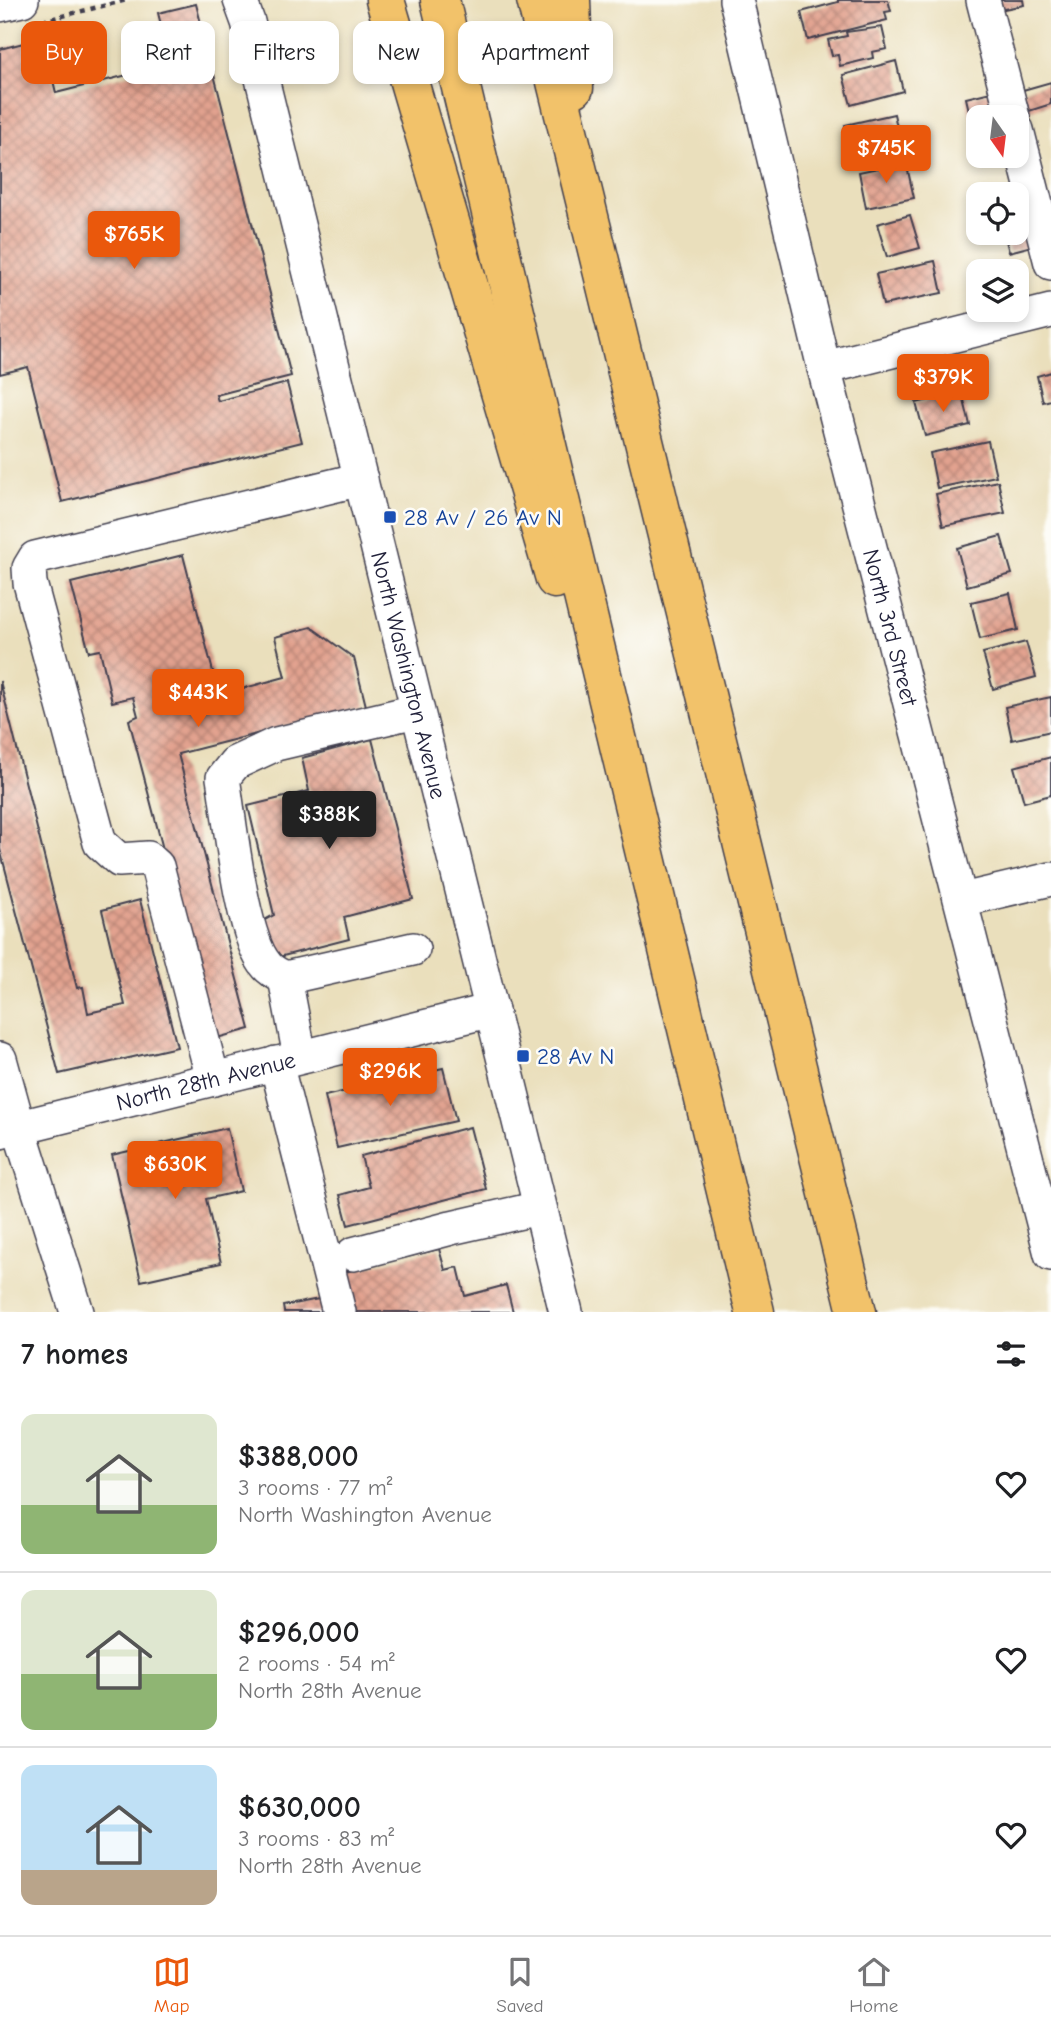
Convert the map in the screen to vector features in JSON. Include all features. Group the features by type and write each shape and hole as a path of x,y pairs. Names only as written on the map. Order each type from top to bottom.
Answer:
{"highway":[{"path":"386,0 688,1027"},
{"path":"440,0 755,1312"},
{"path":"536,0 857,1312"},
{"path":"571,0 577,167"}],"street":[{"name":"North Washington Avenue","path":"240,0 248,22 566,1312"},
{"name":"North 3rd Street","path":"736,0 824,368 1051,1254"},
{"path":"983,0 1010,105"},
{"path":"1027,168 1051,263"},
{"path":"824,368 1051,312"},
{"path":"213,1079 157,866 148,859 120,860 100,843 30,583 29,568 35,558 361,480"},
{"path":"413,949 285,978 267,967 254,941 243,901 223,778 235,763 276,744 416,711"},
{"path":"962,900 1051,879"},
{"path":"285,978 288,1060 339,1312"},
{"name":"North 28th Avenue","path":"9,1130 492,1010"},
{"path":"0,1059 9,1130 77,1312"},
{"path":"353,1254 539,1208"}],"path":[{"path":"14,6 127,0"}],"building":[{"path":"838,0 888,0 891,11 885,12 887,20 808,40 801,12"},
{"path":"997,0 1023,0 1024,5 999,10"},
{"path":"196,4 200,21 160,21 158,13"},
{"path":"882,27 887,49 872,52 873,58 840,66 838,55 832,56 828,40 847,36 846,32"},
{"path":"21,44 21,84 54,84 56,93 92,84 107,84 107,80 121,77 121,84 215,84 215,78 291,376 216,395 218,401 287,383 302,442 62,502 28,367 0,374 0,49"},
{"path":"896,61 903,91 851,105 843,75"},
{"path":"1051,82 1051,104 1029,111 1023,90"},
{"path":"995,91 998,105 968,105 966,98"},
{"path":"894,114 900,140 851,151 845,125"},
{"path":"906,162 914,198 866,208 859,172"},
{"path":"910,215 920,248 887,257 877,224"},
{"path":"1029,231 1032,246 1009,252 1007,245 1029,245"},
{"path":"935,261 942,293 883,305 876,274"},
{"path":"1051,372 1051,400 1043,402 1037,376"},
{"path":"962,392 970,425 925,436 916,403"},
{"path":"988,441 996,476 937,488 930,453"},
{"path":"998,481 1005,513 943,526 936,494"},
{"path":"1001,536 1012,574 967,586 957,548"},
{"path":"183,555 219,695 285,677 275,637 311,627 354,658 366,706 178,754 250,1029 213,1039 129,720 138,716 133,697 112,702 100,650 89,652 71,583"},
{"path":"1010,593 1018,630 980,639 971,602"},
{"path":"1026,642 1036,677 993,689 983,653"},
{"path":"0,681 77,988 83,987 88,1013 125,1005 102,910 140,900 177,1047 59,1074 0,849"},
{"path":"1051,697 1051,731 1012,740 1005,707"},
{"path":"372,739 413,899 344,917 349,939 275,958 261,922 274,915 248,806 309,791 302,758"},
{"path":"1051,757 1051,795 1024,802 1014,767"},
{"path":"443,1068 456,1121 337,1148 325,1096"},
{"path":"470,1127 486,1189 348,1225 340,1195 369,1187 361,1156"},
{"path":"227,1128 241,1191 206,1199 221,1263 141,1281 112,1155"},
{"path":"439,1249 445,1270 458,1267 465,1296 506,1285 513,1312 347,1312 337,1274"},
{"path":"324,1298 327,1312 284,1312 283,1306"}],"place":[{"name":"28 Av / 26 Av N","path":"390,517"},
{"name":"28 Av N","path":"523,1056"}]}
